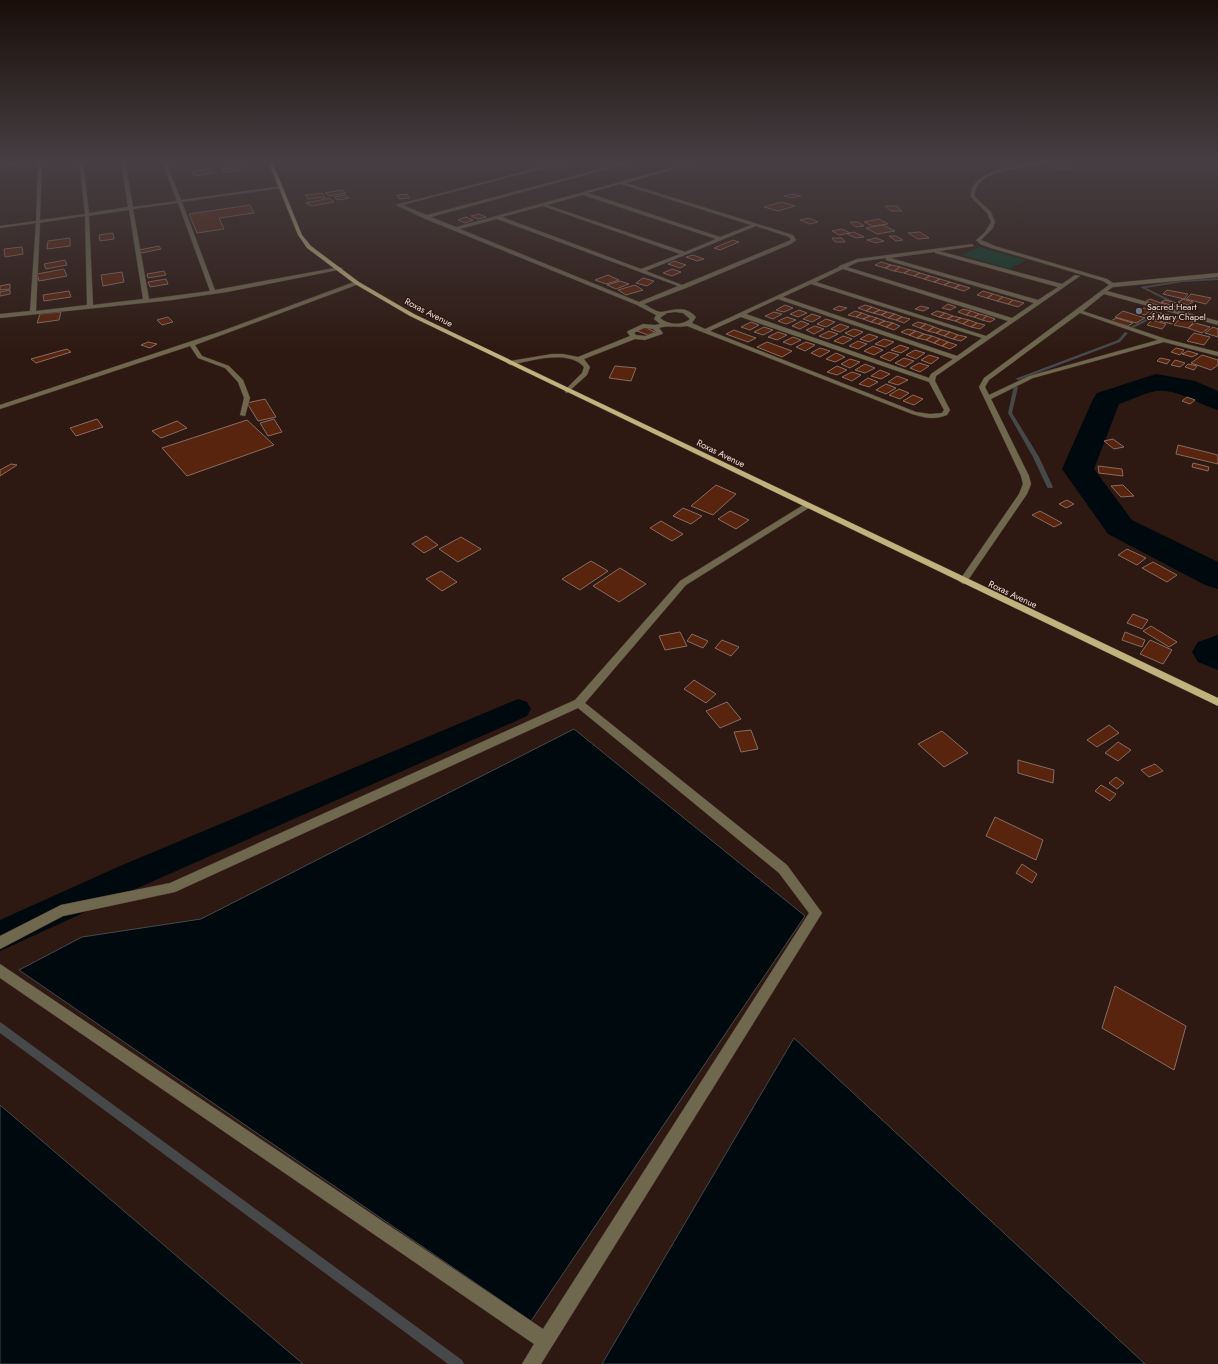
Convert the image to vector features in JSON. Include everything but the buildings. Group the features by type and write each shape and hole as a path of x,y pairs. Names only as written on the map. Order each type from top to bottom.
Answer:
{"main road":[{"name":"Roxas Avenue","path":"296,225 300,235 309,246 357,282 412,315 567,391 1218,702"}],"street":[{"path":"0,227 15,225"},
{"path":"33,312 38,225"},
{"path":"87,225 90,306"},
{"path":"133,225 146,300"},
{"path":"188,225 213,292"},
{"path":"444,225 639,304 659,314 668,311 686,312 693,317 688,324"},
{"path":"455,229 472,225"},
{"path":"517,225 684,287"},
{"path":"601,225 683,253"},
{"path":"677,225 720,239"},
{"path":"639,304 684,287 794,240 791,236 755,225 683,253 642,271"},
{"path":"992,225 986,234 978,240 982,243 1105,280 1112,285 1138,285 1189,276 1218,275"},
{"path":"705,331 779,298 841,267 857,261 972,245"},
{"path":"933,250 1062,286"},
{"path":"884,257 1038,302"},
{"path":"841,267 1012,320"},
{"path":"0,316 213,292 340,269"},
{"path":"659,314 657,319 664,324 676,326 688,324 924,416 941,416 945,414 947,410 932,381 933,375 1076,276"},
{"path":"0,407 192,344 292,309 357,282"},
{"path":"810,282 987,338"},
{"path":"963,581 1023,494 1027,484 1025,476 982,387 986,379 1112,285"},
{"path":"1104,292 1218,323"},
{"path":"779,298 957,358"},
{"path":"1079,311 1164,340 1218,354"},
{"path":"742,315 932,381"},
{"path":"634,337 630,332 643,326 656,327 664,324"},
{"path":"579,359 634,337 645,338 660,333 656,327"},
{"path":"987,398 1031,377 1164,340"},
{"path":"192,344 200,357 227,367 241,381 247,398 243,415"},
{"path":"510,363 562,355 585,362 587,367 585,374 567,391"},
{"path":"0,943 60,911 171,888 579,703 683,583 808,506"},
{"path":"531,1364 816,913 783,869 579,703"},
{"path":"0,970 545,1341"}],"green space":[{"path":"979,247 1026,260 1010,269 962,255"}],"shaded area":[{"path":"574,729 805,916 531,1321 19,970 82,937 201,919"},
{"path":"794,1038 1145,1364 602,1364"},
{"path":"0,1105 303,1364 0,1364"}],"waterway":[{"path":"1172,307 1177,304 1142,287 1183,281 1218,279"},
{"path":"1130,328 1161,313"},
{"path":"1017,379 1119,341 1126,333"},
{"path":"1218,401 1185,387 1156,382 1107,399 1078,469 1120,527 1218,577"},
{"path":"1016,387 1010,413 1036,457 1050,487"},
{"path":"1218,649 1213,652 1218,655"},
{"path":"0,936 131,876 518,709"},
{"path":"0,1027 458,1364"}],"place":[{"name":"Sacred Heart of Mary Chapel","path":"1139,311"}]}
